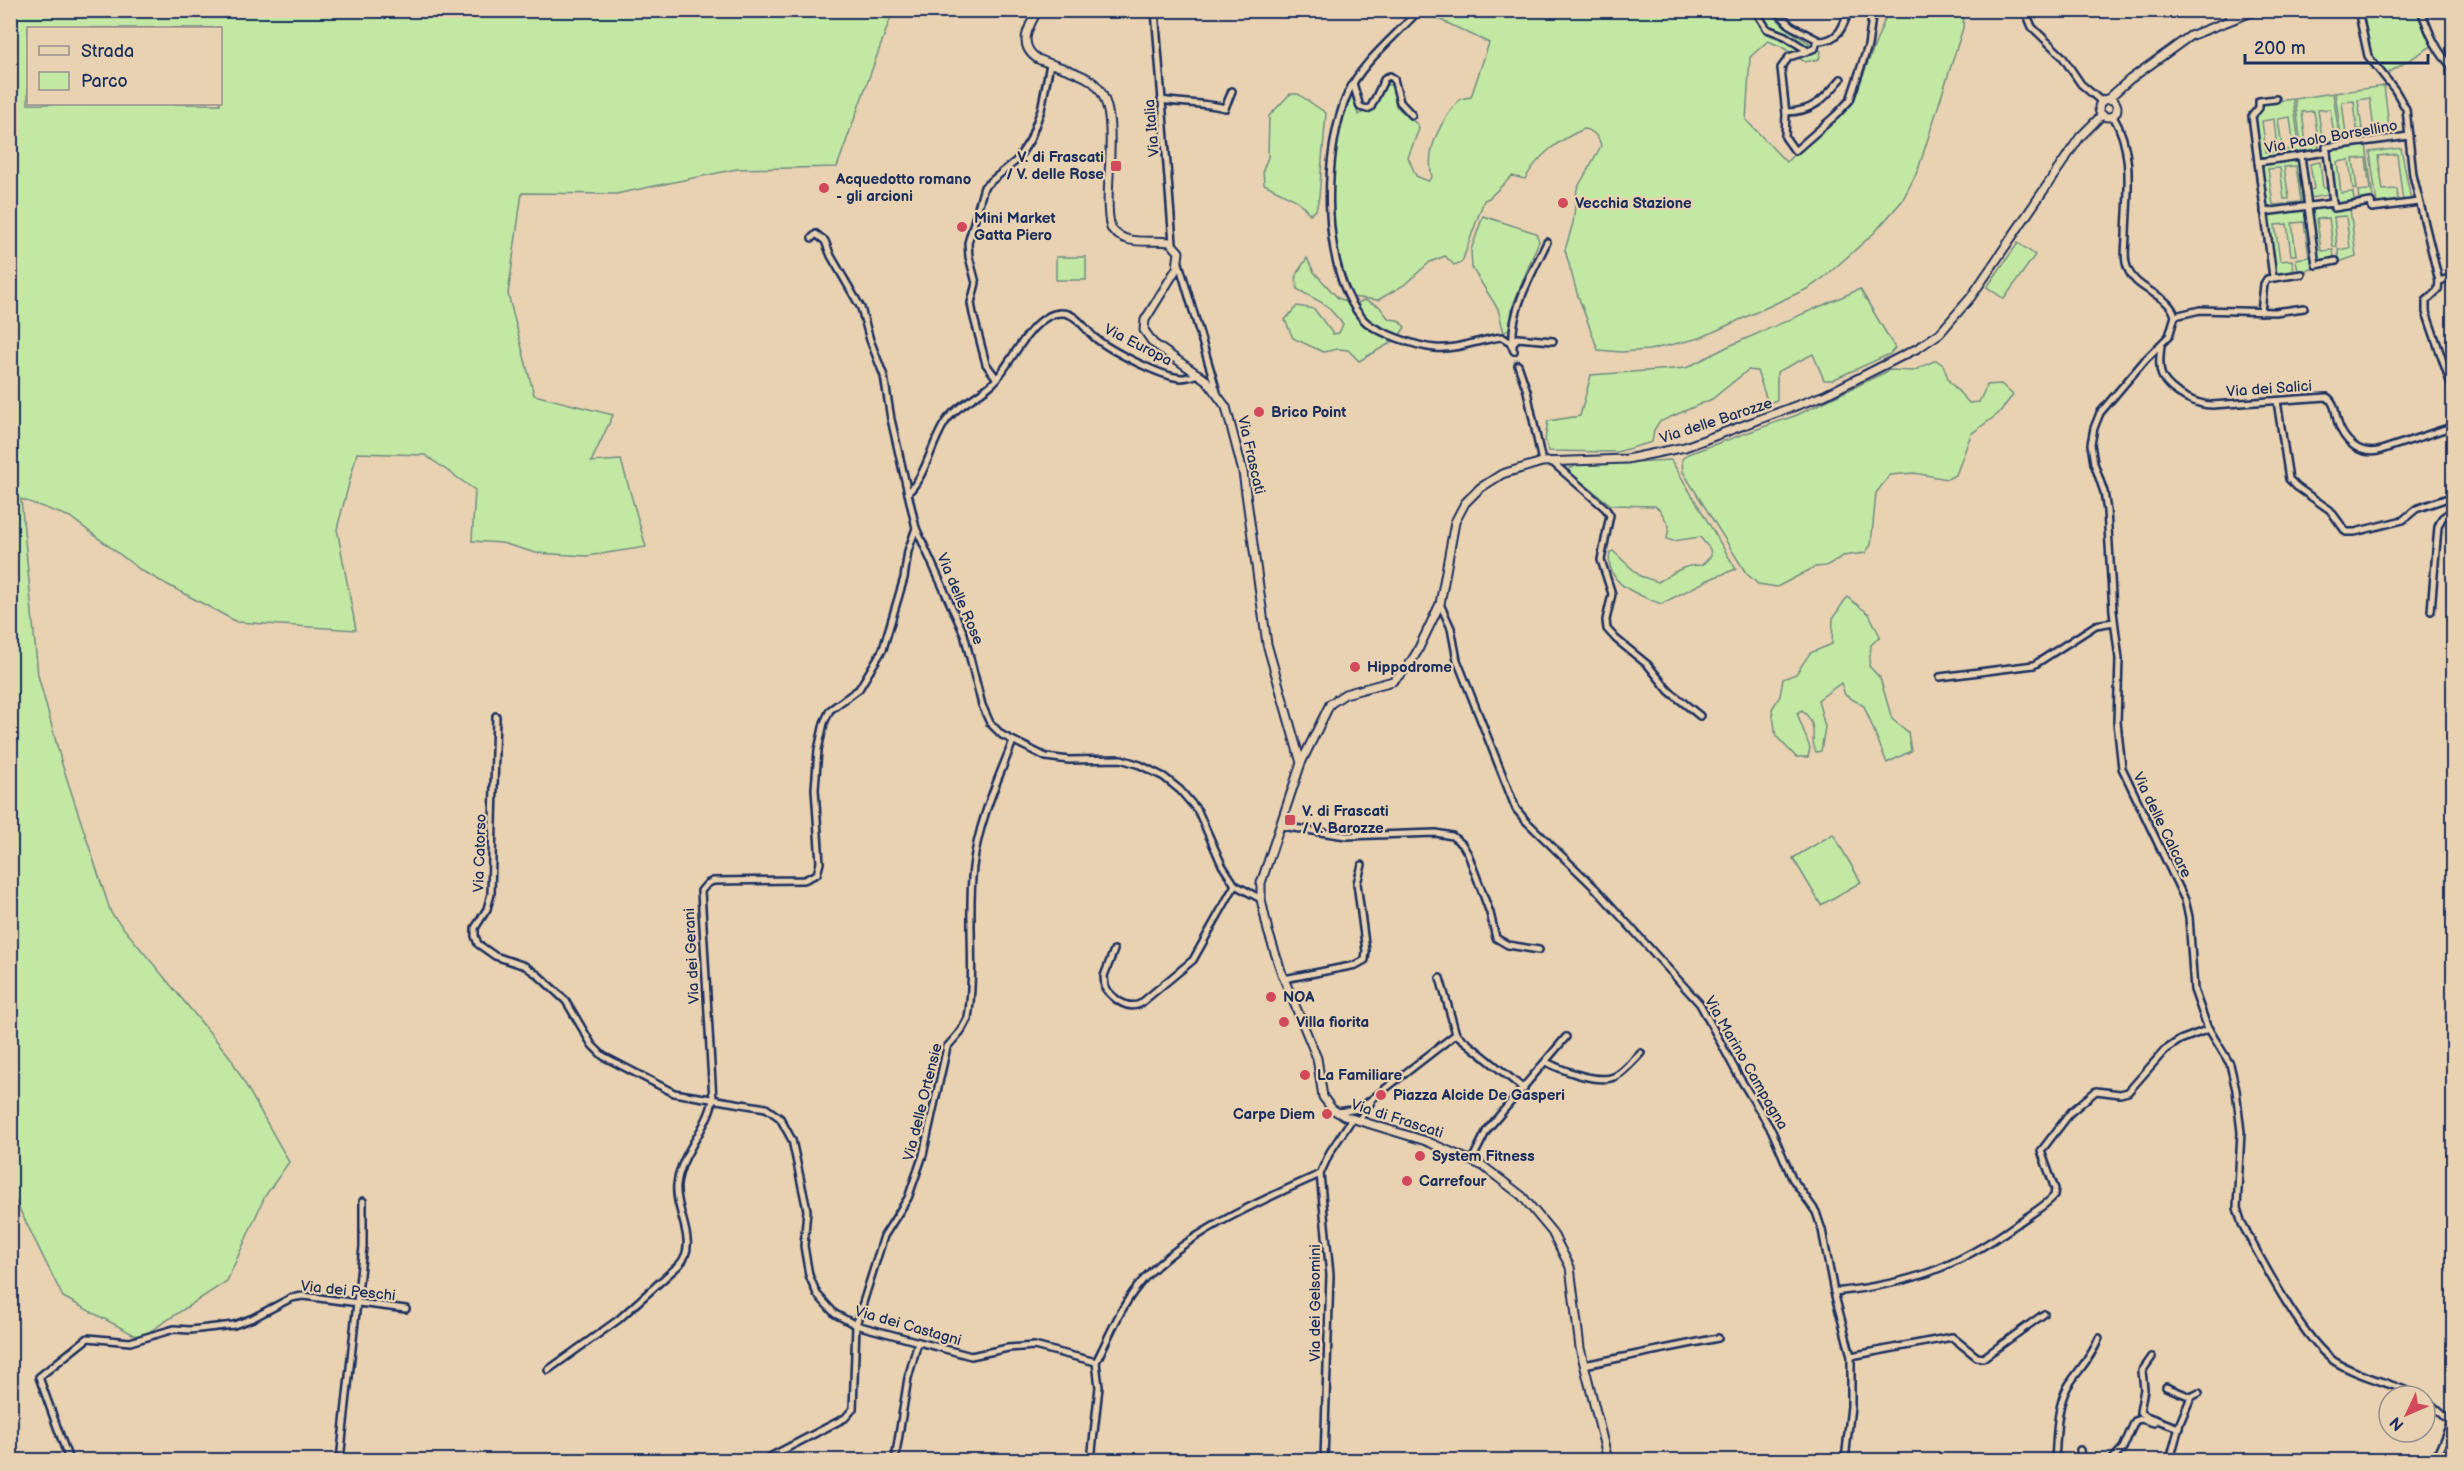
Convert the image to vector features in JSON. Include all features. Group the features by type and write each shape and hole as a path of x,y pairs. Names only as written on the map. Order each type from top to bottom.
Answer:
{"main road":[{"path":"1038,10 1026,31 1026,46 1033,56 1089,79 1100,89 1105,99 1108,118 1109,221 1112,229 1125,239 1173,243 1179,252 1179,263"},
{"name":"Via delle Barozze","path":"1301,763 1334,700 1348,693 1388,684 1404,671 1417,652 1440,604 1455,522 1465,502 1480,488 1502,474 1546,461 1628,459 1685,447 1825,395 1918,348 1940,333 1971,297 2087,129 2125,83 2190,36 2257,10"},
{"path":"2105,105 2117,110 2113,116 2107,117 2105,105"},
{"name":"Via Frascati","path":"1179,263 1146,320 1144,330 1153,343 1199,374 1217,392 1227,410 1243,472 1267,644 1301,763"},
{"name":"Via di Frascati","path":"1301,763 1264,872 1261,899 1268,931 1284,979 1317,1058 1323,1097 1336,1112 1370,1122 1472,1160 1498,1176 1522,1196 1563,1250 1571,1273 1577,1331 1608,1459"}],"street":[{"name":"Via Italia","path":"1155,10 1173,243"},
{"path":"1419,10 1353,83 1344,101 1338,126 1329,194 1331,226 1339,271 1352,303 1364,321 1375,329 1427,347 1448,348 1502,337 1508,340 1513,348"},
{"path":"1755,10 1761,23 1770,32 1785,36 1808,51"},
{"path":"1776,10 1787,23 1817,41 1828,40 1838,34 1849,10"},
{"path":"1817,41 1815,48 1789,57 1782,65 1781,79 1786,111 1785,137 1795,151 1845,106 1852,94 1868,46 1873,10"},
{"path":"2025,10 2032,27 2062,56 2081,84 2105,105"},
{"path":"2228,10 2230,20"},
{"path":"2358,10 2367,53 2404,105 2411,165 2439,281 2439,288 2428,299 2425,310 2454,393"},
{"path":"2421,10 2437,46 2454,68"},
{"path":"997,379 986,364 973,314 971,303 976,283 968,246 983,188 1017,160 1028,144 1040,115 1050,64"},
{"path":"1353,83 1358,104 1367,109 1371,106 1385,78 1390,76 1394,79 1400,102 1412,115"},
{"path":"1786,111 1802,112 1825,98 1841,79"},
{"path":"1161,100 1183,104 1208,103 1225,108 1232,91"},
{"path":"2273,277 2252,116 2258,111 2259,101 2276,99"},
{"path":"2113,116 2122,134 2128,162 2127,265 2135,280 2169,304 2175,316 2207,310 2261,312 2304,308"},
{"name":"Via Paolo Borsellino","path":"2258,162 2327,152 2326,147 2409,136"},
{"path":"2327,152 2334,208 2371,202 2372,208 2419,202"},
{"path":"2301,156 2316,266 2336,261"},
{"path":"2264,212 2333,203"},
{"name":"Via delle Rose","path":"812,238 816,234 823,238 832,258 861,305 870,340 885,379 891,419 916,528 964,634 988,721 996,730 1013,741 1042,755 1057,759 1124,760 1145,767 1167,779 1184,793 1198,811 1222,865 1235,885"},
{"path":"1513,348 1512,335 1518,306 1547,242"},
{"path":"1179,263 1217,392"},
{"path":"2261,312 2264,284 2267,279 2302,274"},
{"path":"2439,281 2454,277"},
{"name":"Via Europa","path":"908,493 922,476 946,421 997,379 1026,336 1044,320 1060,313 1074,317 1099,341 1139,363 1179,378 1199,374"},
{"name":"Via delle Calcare","path":"2175,316 2171,333 2100,413 2092,437 2093,459 2104,492 2107,511 2114,622 2119,659 2117,717 2122,768 2185,900 2190,928 2193,986 2209,1029 2229,1062 2236,1090 2241,1128 2237,1208 2244,1228 2303,1327 2325,1354 2341,1365 2389,1384"},
{"path":"1513,348 1517,338 1553,341"},
{"name":"Via dei Salici","path":"2161,345 2160,366 2163,378 2175,390 2196,402 2212,405 2329,398 2343,434 2359,450 2366,453 2454,426"},
{"path":"1518,365 1546,461 1605,508 1610,515 1601,560 1612,597 1606,620 1608,631 1648,665 1669,691 1700,716"},
{"path":"2277,401 2289,479 2296,487 2330,510 2346,532 2355,532 2403,520 2416,509 2451,497"},
{"path":"2431,611 2438,527 2442,518 2454,509"},
{"name":"Via dei Gerani","path":"548,1370 626,1314 684,1259 687,1246 677,1197 677,1185 713,1100 701,891 713,881 804,880 817,874 820,866 815,784 824,723 830,710 858,689 884,648 905,575 908,551 916,528"},
{"name":"Via Marino Campagna","path":"1440,604 1450,628 1456,660 1514,805 1526,821 1596,889 1702,1008 1772,1131 1790,1175 1817,1216 1851,1356 1851,1406 1845,1461"},
{"path":"1940,677 2030,666 2042,662 2096,625 2114,622"},
{"name":"Via Catorso","path":"496,716 491,894 486,912 475,928 477,941 482,948 495,956 525,966 566,1000 592,1045 609,1060 671,1092 713,1100"},
{"name":"Via delle Ortensie","path":"764,1461 851,1413 854,1406 856,1325 884,1236 908,1198 923,1155 946,1047 961,1031 968,1018 971,880 974,856 987,805 1013,741"},
{"path":"1281,826 1346,836 1436,833 1452,836 1467,852 1498,940 1508,945 1539,950"},
{"path":"1284,979 1358,964 1365,960 1357,880 1362,865"},
{"path":"1114,950 1104,975 1105,987 1125,1005 1132,1007 1140,1004 1193,960 1235,885 1261,899"},
{"path":"1440,978 1456,1034 1524,1089"},
{"path":"1834,1292 1885,1286 1922,1276 1958,1261 2005,1233 2054,1196 2055,1191 2041,1151 2073,1109 2096,1091 2127,1093 2165,1050 2184,1038 2209,1029"},
{"path":"1091,1461 1100,1387 1096,1362 1131,1296 1148,1274 1218,1225 1320,1174 1351,1117 1410,1068 1456,1034"},
{"path":"1472,1160 1487,1130 1566,1037"},
{"path":"1546,1062 1575,1074 1608,1078 1618,1074 1641,1053"},
{"name":"Via dei Castagni","path":"713,1100 770,1109 783,1122 795,1150 807,1210 804,1250 810,1281 817,1294 831,1310 844,1320 971,1356 1008,1348 1034,1346 1096,1362"},
{"path":"1370,1122 1367,1110 1371,1100"},
{"path":"1351,1117 1367,1110"},
{"name":"Via dei Gelsomini","path":"1320,1174 1330,1275 1324,1461"},
{"path":"340,1461 363,1247 363,1201"},
{"name":"Via dei Peschi","path":"69,1461 39,1377 88,1338 130,1342 174,1329 190,1330 234,1325 253,1318 291,1298 303,1296 406,1309"},
{"path":"1851,1356 1952,1337 1977,1357 1983,1358 2044,1314"},
{"path":"1584,1365 1718,1338"},
{"path":"2055,1461 2058,1423 2066,1390 2090,1358 2099,1338"},
{"path":"895,1461 908,1378 918,1342"},
{"path":"2152,1357 2143,1369 2144,1389 2140,1412 2179,1428"},
{"path":"2166,1387 2191,1397"},
{"path":"2170,1461 2191,1397 2199,1393"},
{"path":"2437,1410 2450,1421"},
{"path":"2435,1461 2454,1415"},
{"path":"2112,1461 2123,1448 2134,1421 2141,1419 2154,1424"},
{"path":"2080,1450 2080,1461"},
{"path":"1608,1459 1619,1461"}],"green space":[{"path":"11,11 893,11 837,167 737,169 616,194 522,193 508,294 534,395 613,415 591,462 621,460 646,547 587,556 536,553 502,543 472,541 475,490 425,455 357,453 337,529 356,630 237,622 142,571 70,517 21,499 38,675 62,764 111,913 230,1057 289,1162 265,1196 227,1281 140,1338 63,1297 11,1192"},
{"path":"1432,11 1769,11 1786,28 1821,51 1819,59 1805,62 1768,41 1750,57 1746,120 1786,162 1853,101 1888,11 1964,11 1963,28 1918,170 1902,201 1874,233 1809,288 1700,338 1649,350 1621,352 1598,350 1577,293 1565,250 1573,223 1577,189 1601,146 1591,131 1584,129 1550,149 1525,179 1512,176 1484,200 1462,262 1454,265 1445,256 1430,262 1404,285 1378,300 1351,297 1336,249 1332,197 1337,144 1351,96 1354,98 1358,115 1375,106 1385,85 1392,85 1396,106 1418,125 1419,129 1408,157 1416,176 1428,181 1432,177 1431,156 1437,135 1447,116 1460,99 1471,97 1489,43 1430,15"},
{"path":"2360,11 2418,11 2432,46 2385,75 2370,54"},
{"path":"2384,86 2390,135 2363,139 2362,132 2374,131 2370,98 2358,100 2362,129 2357,129 2354,101 2342,102 2346,135 2341,135 2335,93"},
{"path":"2333,93 2340,142 2323,145 2323,142 2335,141 2330,109 2318,110 2322,138 2318,138 2314,111 2302,112 2306,144 2318,143 2319,147 2316,150 2302,152 2295,99"},
{"path":"1290,94 1298,94 1326,113 1319,197 1316,210 1310,214 1298,201 1264,184 1263,170 1268,157 1269,116"},
{"path":"2293,99 2300,152 2283,154 2282,150 2294,149 2290,117 2278,119 2282,147 2277,148 2274,119 2262,121 2266,152 2278,151 2278,155 2260,158 2255,116 2261,110 2261,103"},
{"path":"2366,144 2373,199 2359,201 2358,191 2370,190 2366,158 2353,159 2357,189 2353,189 2349,160 2337,162 2341,193 2353,192 2354,201 2336,204 2329,149"},
{"path":"2401,148 2411,200 2403,201 2397,154 2378,156 2383,190 2397,189 2398,201 2377,204 2370,152"},
{"path":"2299,160 2304,204 2290,206 2289,203 2301,202 2296,166 2284,167 2289,199 2284,199 2280,168 2268,169 2273,205 2285,204 2285,207 2267,209 2261,165"},
{"path":"2320,162 2323,188 2327,188 2328,195 2310,198 2309,190 2314,189 2310,164"},
{"path":"2327,207 2330,211 2350,209 2356,256 2339,262 2338,250 2350,248 2346,216 2334,217 2337,247 2333,247 2329,218 2317,219 2321,251 2333,250 2334,258 2318,262 2311,209"},
{"path":"2305,210 2313,269 2298,271 2296,259 2309,257 2304,222 2292,223 2296,255 2291,255 2287,224 2275,225 2280,261 2292,260 2294,271 2275,274 2267,215"},
{"path":"1483,216 1536,233 1539,241 1513,305 1509,329 1504,333 1498,309 1472,268 1471,250"},
{"path":"2018,243 2035,255 2004,299 1987,287"},
{"path":"1056,257 1086,257 1086,280 1056,280"},
{"path":"1307,258 1314,272 1338,298 1348,302 1367,327 1394,341 1359,361 1348,350 1323,352 1293,338 1285,320 1297,306 1314,309 1333,334 1339,333 1343,324 1326,305 1297,289 1296,275"},
{"path":"1860,289 1895,348 1890,354 1832,380 1824,380 1813,354 1777,372 1777,400 1768,403 1757,371 1748,370 1712,399 1659,422 1654,430 1652,442 1617,452 1549,451 1545,440 1548,421 1580,416 1591,375 1686,368 1729,346"},
{"path":"1364,300 1379,306 1389,319 1398,320 1405,327 1400,335 1380,328 1369,321 1358,303"},
{"path":"1936,360 1943,365 1949,381 1969,403 1979,402 1987,385 2001,384 2013,395 1998,414 1971,434 1956,475 1947,479 1914,473 1890,475 1876,493 1871,545 1865,553 1843,556 1826,566 1815,567 1777,587 1758,584 1746,573 1683,472 1682,459 1688,454 1797,415 1890,370 1913,371"},
{"path":"1671,460 1736,569 1710,579 1661,604 1633,592 1617,580 1609,563 1610,552 1613,551 1640,576 1658,582 1683,568 1702,565 1711,556 1710,549 1700,537 1673,541 1667,539 1669,526 1660,510 1655,506 1611,505 1569,472 1569,469 1577,465"},
{"path":"1847,597 1869,614 1880,636 1871,645 1869,666 1880,678 1892,719 1908,732 1911,751 1887,763 1864,706 1845,695 1841,683 1818,700 1825,727 1821,751 1816,752 1813,727 1802,710 1797,713 1810,748 1808,757 1796,757 1776,736 1772,709 1780,696 1783,679 1796,674 1810,653 1832,644 1833,618"},
{"path":"1833,834 1861,882 1821,905 1793,858"}],"tunnel":[{"path":"1514,351 1518,365"}],"place":[{"name":"V. di Frascati / V. delle Rose","path":"1116,166"},
{"name":"Acquedotto romano - gli arcioni","path":"824,188"},
{"name":"Vecchia Stazione","path":"1563,203"},
{"name":"Mini Market Gatta Piero","path":"962,227"},
{"name":"Brico Point","path":"1259,412"},
{"name":"Hippodrome","path":"1355,667"},
{"name":"V. di Frascati / V. Barozze","path":"1290,820"},
{"name":"NOA","path":"1271,997"},
{"name":"Villa fiorita","path":"1284,1022"},
{"name":"La Familiare","path":"1305,1075"},
{"name":"Piazza Alcide De Gasperi","path":"1381,1095"},
{"name":"Carpe Diem","path":"1327,1114"},
{"name":"System Fitness","path":"1420,1156"},
{"name":"Carrefour","path":"1407,1181"}]}
